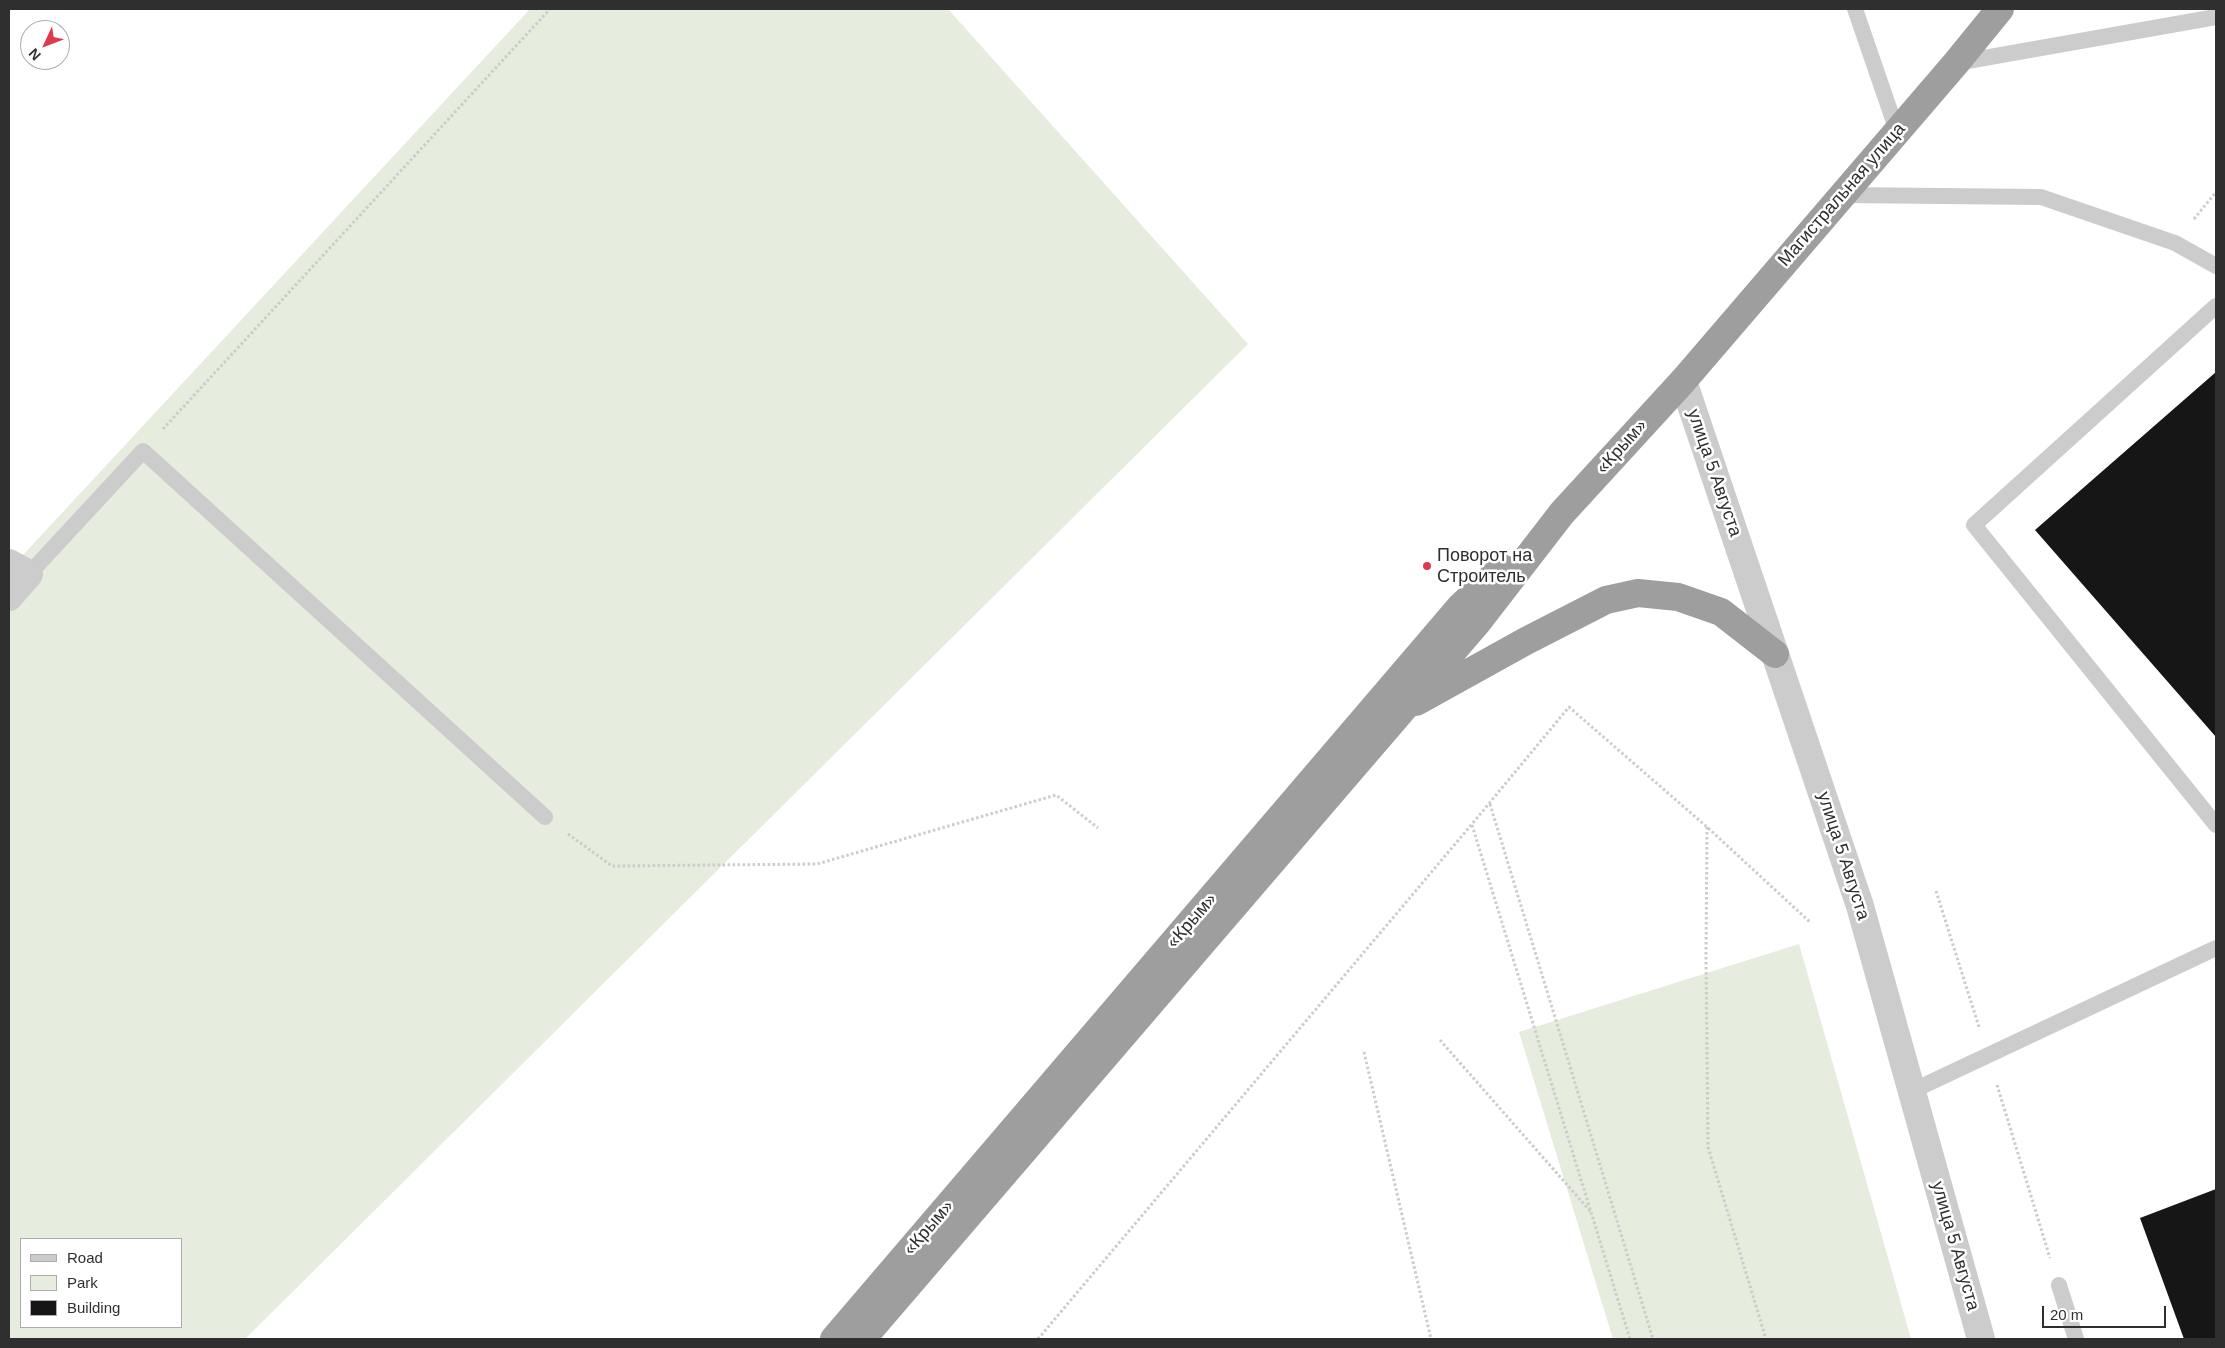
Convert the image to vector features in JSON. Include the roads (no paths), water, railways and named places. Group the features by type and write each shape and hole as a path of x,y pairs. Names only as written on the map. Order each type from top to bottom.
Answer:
{"highway":[{"name":"Магистральная улица","path":"1683,380 1956,63 2000,9"},
{"name":"«Крым»","path":"862,1339 1477,623 1562,513 1683,380"},
{"name":"«Крым»","path":"834,1339 1460,607 1562,513"},
{"path":"1399,712 1526,641 1606,600 1638,593 1678,597 1721,612 1775,654"}],"street":[{"name":"улица 5 Августа","path":"1683,380 1860,906 1981,1339"},
{"path":"9,597 19,569"}],"lane":[{"path":"1856,9 1897,131"},
{"path":"1956,63 2216,17"},
{"path":"1842,196 2041,197 2175,243 2216,266"},
{"path":"2216,306 1974,525 2216,825"},
{"path":"19,569 143,451 545,817"},
{"path":"1912,1091 2216,948"},
{"path":"2059,1285 2076,1339"}],"place":[{"name":"Поворот на Строитель","path":"1427,566"}]}
